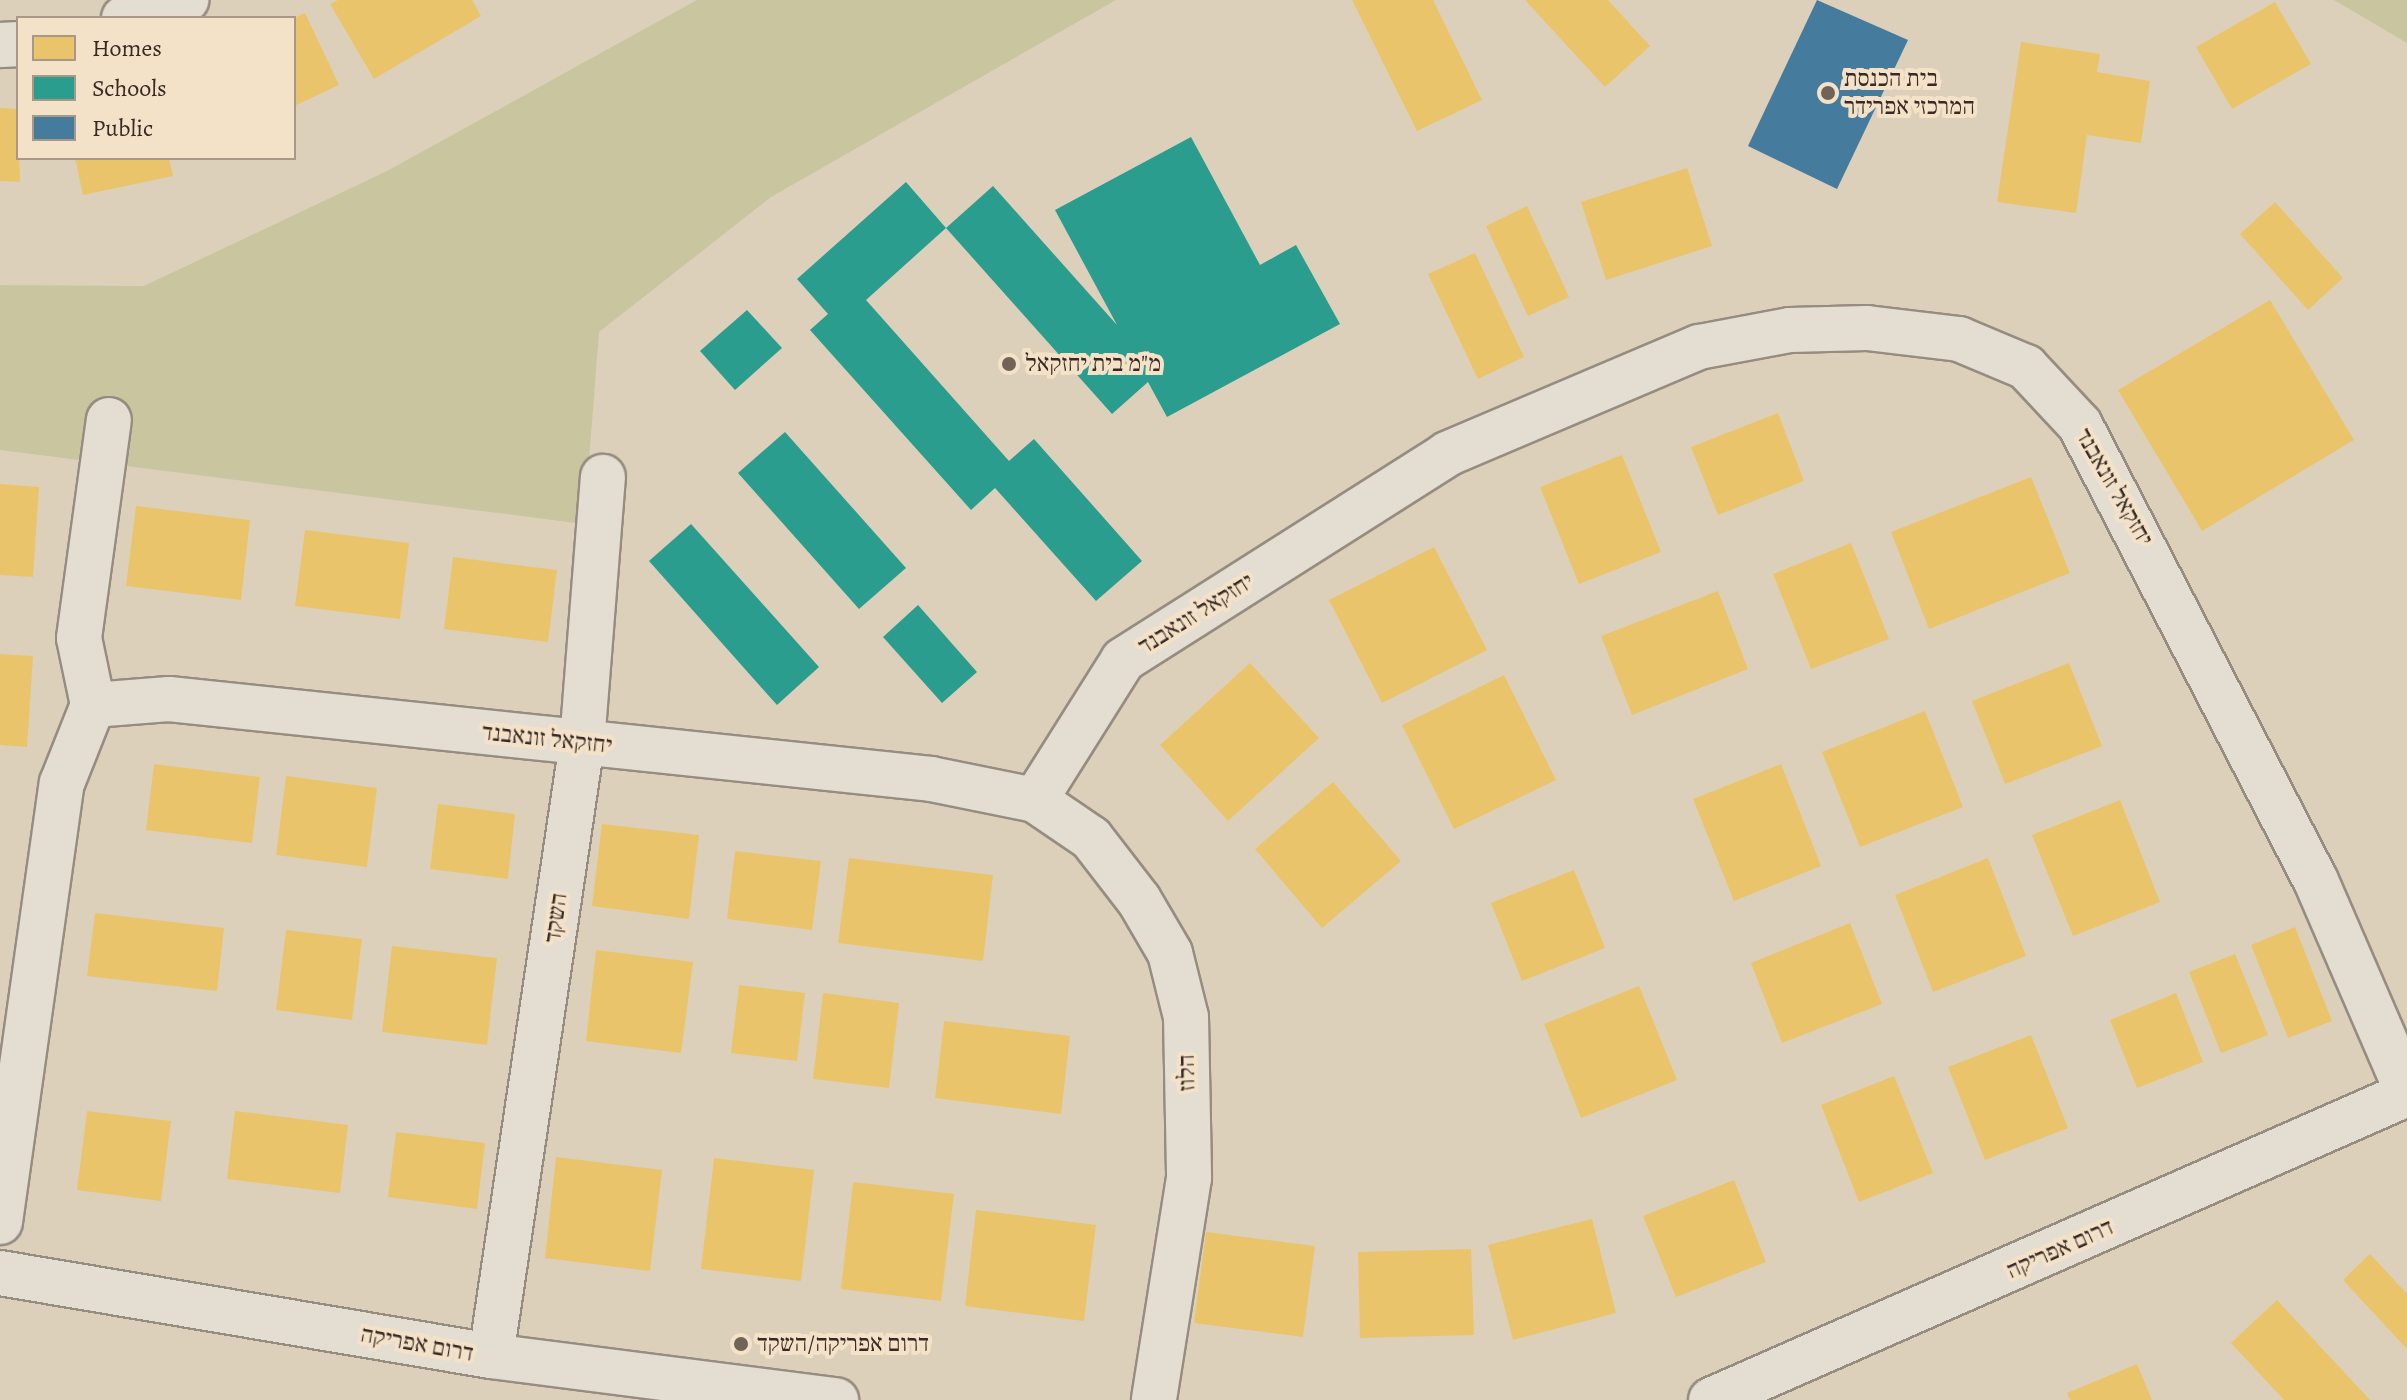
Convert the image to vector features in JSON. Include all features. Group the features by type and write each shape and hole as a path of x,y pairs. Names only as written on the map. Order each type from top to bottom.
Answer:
{"street":[{"path":"131,16 186,0"},
{"name":"יחזקאל זונאבנד","path":"93,705 169,699 931,779 1035,800 1123,660 1447,454 1699,347 1790,330 1867,328 1959,339 2026,367 2080,425 2316,881 2407,1093"},
{"path":"0,1222 62,783 93,705 79,638 109,420"},
{"name":"השקד","path":"491,1356 582,743 603,477"},
{"name":"הלוז","path":"1035,800 1091,838 1139,900 1170,953 1186,1017 1189,1178 1154,1400"},
{"name":"דרום אפריקה","path":"1711,1400 2407,1093"},
{"name":"דרום אפריקה","path":"0,1273 491,1356 836,1400"}],"shaded area":[{"path":"697,0 1116,0 771,197 599,332 584,524 0,450 0,285 144,286 387,171"},
{"path":"2334,0 2407,0 2407,43"}],"building: Homes":[{"path":"338,0 472,0 481,16 374,79 330,4"},
{"path":"1352,0 1433,0 1482,100 1417,131"},
{"path":"1525,0 1608,0 1650,46 1605,87"},
{"path":"2275,2 2311,64 2232,109 2196,47"},
{"path":"305,13 339,85 296,105 296,17"},
{"path":"2021,42 2100,54 2097,72 2150,81 2141,143 2087,135 2076,213 1997,202"},
{"path":"0,108 16,109 16,160 19,160 20,182 0,181"},
{"path":"75,160 169,160 173,176 83,195"},
{"path":"1687,168 1712,246 1606,280 1581,202"},
{"path":"2275,202 2343,278 2308,310 2240,234"},
{"path":"1527,206 1569,297 1528,316 1486,226"},
{"path":"1475,253 1524,357 1478,379 1428,274"},
{"path":"2270,300 2354,440 2202,531 2118,390"},
{"path":"1778,413 1804,481 1718,515 1691,447"},
{"path":"1622,455 1661,552 1579,584 1540,487"},
{"path":"2031,477 2070,573 1929,629 1891,532"},
{"path":"0,484 39,487 33,577 0,575"},
{"path":"136,506 250,520 241,600 126,586"},
{"path":"305,530 409,543 400,619 295,606"},
{"path":"1851,543 1889,639 1811,669 1773,574"},
{"path":"1434,547 1487,650 1382,703 1329,600"},
{"path":"453,557 557,570 548,642 444,629"},
{"path":"1718,591 1748,669 1632,715 1601,636"},
{"path":"0,654 33,656 27,747 0,745"},
{"path":"1250,663 1319,738 1228,821 1160,745"},
{"path":"2069,663 2102,746 2005,784 1972,701"},
{"path":"1504,675 1556,780 1454,829 1402,725"},
{"path":"1925,711 1963,807 1860,847 1822,752"},
{"path":"154,764 260,777 252,843 146,830"},
{"path":"1781,764 1821,866 1734,901 1693,799"},
{"path":"286,776 377,788 367,867 276,855"},
{"path":"1333,782 1401,861 1322,928 1255,849"},
{"path":"2120,800 2160,902 2073,936 2032,835"},
{"path":"438,804 515,814 508,879 430,869"},
{"path":"602,824 699,835 689,919 592,906"},
{"path":"735,851 821,861 812,930 727,919"},
{"path":"849,858 993,875 983,961 838,943"},
{"path":"1988,858 2026,956 1933,992 1895,895"},
{"path":"1574,870 1605,948 1522,981 1491,903"},
{"path":"95,913 224,928 217,991 87,976"},
{"path":"1850,923 1882,1004 1782,1043 1751,963"},
{"path":"2295,927 2332,1021 2288,1038 2251,945"},
{"path":"286,930 362,939 352,1020 276,1010"},
{"path":"392,946 497,958 487,1045 382,1032"},
{"path":"596,950 693,962 681,1053 586,1041"},
{"path":"2235,954 2268,1035 2221,1053 2189,972"},
{"path":"739,985 805,993 797,1061 731,1053"},
{"path":"1639,986 1677,1080 1581,1118 1544,1024"},
{"path":"823,993 899,1003 889,1088 813,1079"},
{"path":"2176,993 2203,1062 2137,1088 2110,1020"},
{"path":"944,1021 1070,1036 1061,1114 935,1098"},
{"path":"2031,1035 2068,1128 1985,1160 1948,1067"},
{"path":"1894,1076 1933,1173 1859,1202 1821,1105"},
{"path":"87,1111 171,1121 161,1201 77,1190"},
{"path":"235,1111 348,1125 340,1193 227,1179"},
{"path":"396,1132 485,1143 477,1209 388,1197"},
{"path":"556,1157 662,1170 650,1271 545,1258"},
{"path":"714,1158 814,1170 801,1281 701,1269"},
{"path":"1734,1180 1766,1262 1676,1297 1643,1216"},
{"path":"853,1182 954,1194 941,1301 841,1289"},
{"path":"976,1210 1096,1225 1084,1321 965,1306"},
{"path":"1592,1219 1616,1313 1513,1340 1488,1245"},
{"path":"1206,1232 1315,1246 1303,1337 1194,1323"},
{"path":"1471,1249 1474,1335 1360,1338 1358,1252"},
{"path":"2370,1254 2407,1294 2407,1349 2343,1280"},
{"path":"2277,1300 2370,1400 2284,1400 2231,1343"},
{"path":"2137,1364 2152,1400 2070,1400 2067,1393"}],"building: Schools":[{"path":"1191,137 1260,265 1296,245 1340,324 1167,417 1148,382 1112,414 946,228 993,186 1117,325 1055,210"},
{"path":"906,182 946,228 866,300 1009,461 1034,439 1142,561 1096,601 995,488 971,510 810,330 828,314 797,279"},
{"path":"747,310 782,348 735,390 700,351"},
{"path":"785,432 906,568 859,609 738,473"},
{"path":"691,524 819,667 777,705 649,561"},
{"path":"918,605 977,672 942,703 883,637"}],"building: Public":[{"name":"בית הכנסת המרכזי אפרידר","path":"1817,0 1908,40 1837,189 1748,146"}],"place":[{"name":"בית הכנסת המרכזי אפרידר","path":"1828,93"},
{"name":"מ\"מ בית יחזקאל","path":"1009,364"},
{"name":"דרום אפריקה/השקד","path":"741,1344"}]}
